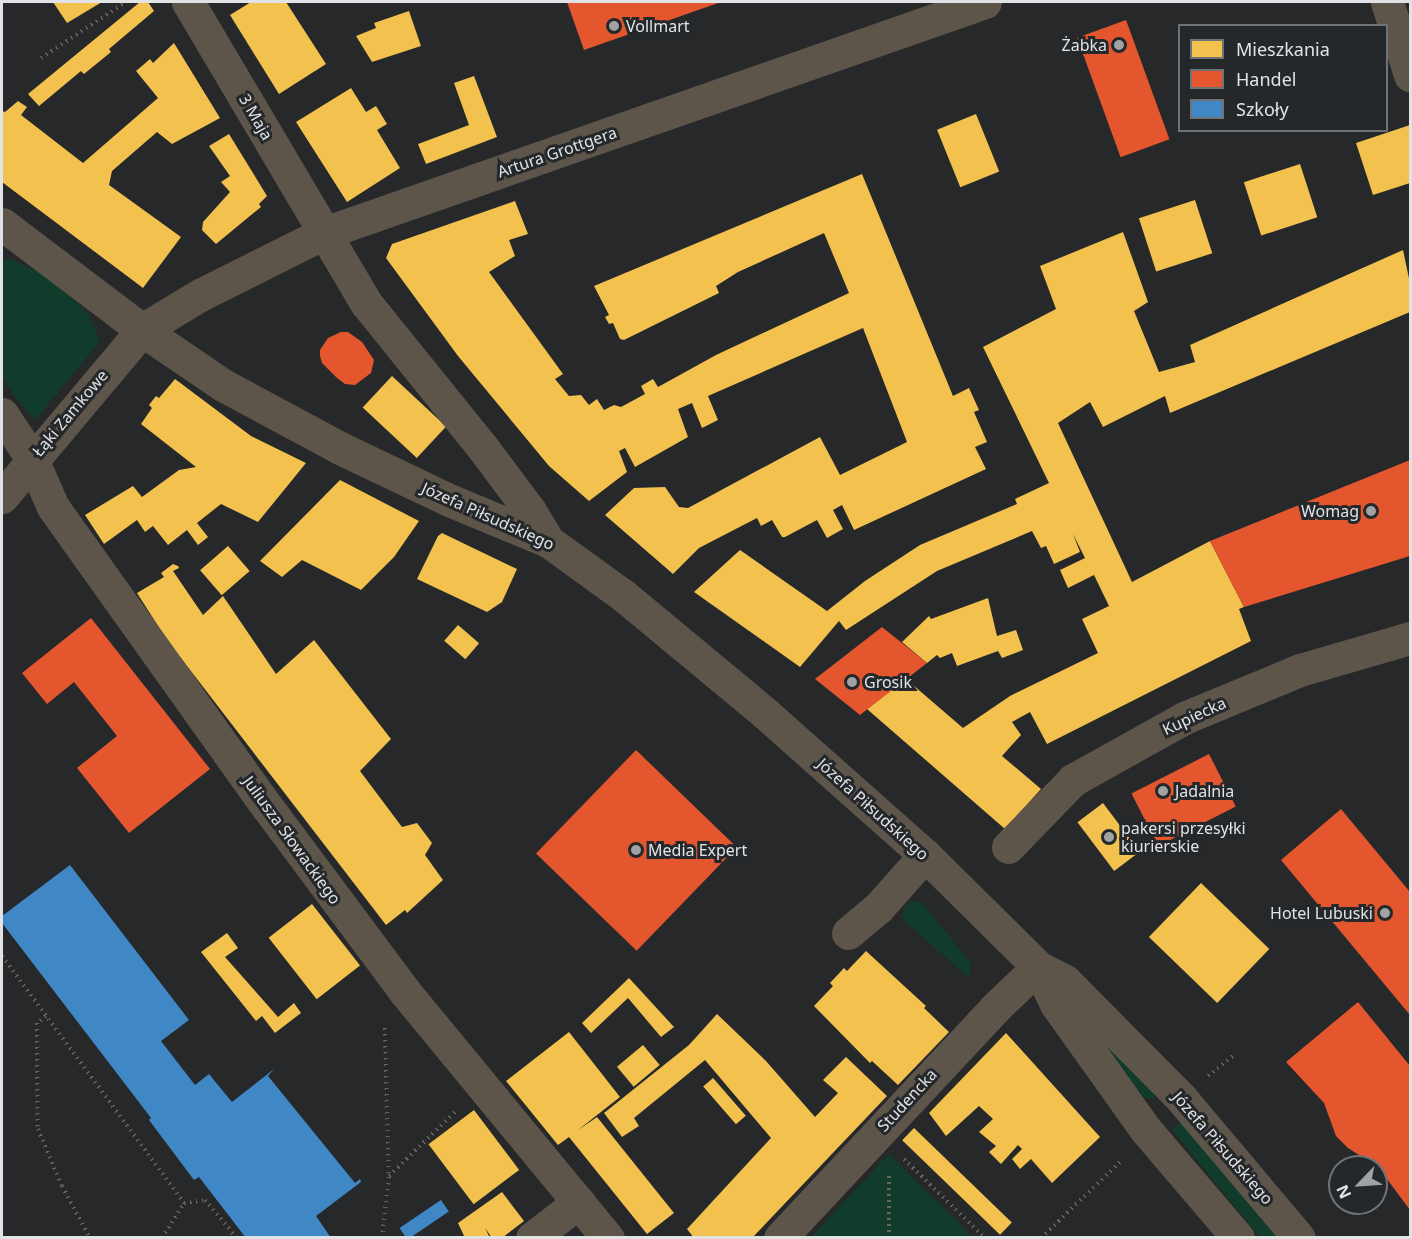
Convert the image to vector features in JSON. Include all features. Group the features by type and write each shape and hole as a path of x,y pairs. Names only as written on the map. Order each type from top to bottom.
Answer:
{"street":[{"name":"3 Maja","path":"188,2 366,303 483,448 530,511 548,540"},
{"name":"Artura Grottgera","path":"142,330 200,295 324,233 985,2"},
{"path":"1388,2 1410,75"},
{"name":"Józefa Piłsudskiego","path":"5,231 142,330 223,385 279,417 445,497 548,540 624,596 758,707 925,855 1038,967 1065,981 1181,1098 1299,1238"},
{"name":"Łąki Zamkowe","path":"2,497 142,330"},
{"name":"Juliusza Słowackiego","path":"2,414 32,459 53,507 258,795 405,992 608,1238"},
{"name":"Kupiecka","path":"1008,847 1073,780 1184,718 1300,670 1410,638"},
{"path":"848,933 878,908 925,855"},
{"name":"Józefa Piłsudskiego","path":"1038,967 1056,1005 1145,1129 1238,1238"},
{"name":"Studencka","path":"780,1238 884,1140 1038,967"},
{"path":"532,1238 579,1202"}],"path":[{"path":"41,58 126,2"},
{"path":"2,956 184,1203"},
{"path":"382,1238 389,1176 385,1023 394,1001 405,992"},
{"path":"46,1016 37,1023 38,1128 62,1186 90,1238"},
{"path":"389,1176 483,1086"},
{"path":"884,1140 889,1238"},
{"path":"884,1140 985,1238"},
{"path":"162,1238 184,1203 205,1200 237,1238"}],"green space":[{"path":"8,258 54,279 88,314 100,341 35,420 15,397 2,376 2,261"},
{"path":"912,901 921,902 969,960 971,969 968,977 902,919 905,906"},
{"path":"1054,992 1157,1091 1154,1098 1145,1098"},
{"path":"1181,1122 1277,1237 1260,1237 1172,1130"},
{"path":"889,1154 973,1237 811,1237"}],"building: Mieszkania":[{"path":"53,2 102,2 67,23"},
{"path":"140,2 148,2 154,11 109,49 111,52 84,74 81,71 39,106 28,94"},
{"path":"251,2 286,2 326,64 279,94 230,15"},
{"path":"409,11 421,46 372,62 356,36 376,28 374,23"},
{"path":"174,43 220,118 172,144 157,132 112,171 109,185 181,237 143,288 2,182 2,111 5,112 18,101 27,107 21,115 83,163 158,98 136,71 150,59 153,63"},
{"path":"474,76 497,137 426,164 418,144 469,125 454,83"},
{"path":"351,88 366,112 376,106 387,124 377,130 400,168 347,202 296,122"},
{"path":"976,114 999,171 960,187 937,130"},
{"path":"1410,125 1410,183 1373,195 1356,143"},
{"path":"229,134 267,196 259,204 261,207 216,244 202,230 203,222 230,192 221,182 230,176 209,146"},
{"path":"1300,164 1317,217 1261,235 1244,182"},
{"path":"862,174 953,396 969,388 979,410 974,412 987,442 975,447 986,469 854,530 842,505 833,510 843,529 827,538 817,520 782,537 772,520 761,526 757,518 699,548 673,574 605,515 634,488 665,487 679,507 688,508 820,437 840,475 907,442 863,328 708,396 718,420 702,428 692,403 678,409 688,437 635,467 625,448 619,451 627,472 589,501 549,466 458,356 386,258 392,244 515,201 528,234 509,240 515,256 489,272 563,374 555,379 569,396 581,395 589,405 597,399 604,410 614,405 621,407 645,394 641,386 653,379 658,387 716,355 849,293 824,233 738,272 716,286 719,293 624,340 620,339 613,323 609,324 605,317 609,315 594,286"},
{"path":"1195,200 1212,253 1156,271 1139,218"},
{"path":"1123,232 1148,302 1134,311 1159,372 1195,362 1190,345 1403,250 1410,283 1410,312 1170,413 1165,396 1103,427 1090,402 1058,423 1132,582 1210,541 1244,607 1239,609 1251,641 1047,744 1030,712 1012,722 1021,735 1002,756 1041,789 1005,829 867,709 906,679 963,728 1010,696 1098,653 1082,619 1109,606 1094,575 1068,588 1060,570 1085,558 1073,534 1080,552 1054,564 1046,546 1041,548 1032,531 937,571 846,630 839,621 800,667 694,592 740,550 827,611 865,581 920,545 1017,504 1015,499 1049,483 983,347 1056,309 1040,266"},
{"path":"392,376 446,426 417,458 363,407"},
{"path":"175,379 251,436 306,463 258,522 221,504 197,523 208,537 198,545 187,530 168,545 153,526 145,532 137,520 104,544 85,515 133,486 142,497 179,470 196,467 141,424 152,408 149,405 156,396 159,398"},
{"path":"340,480 419,521 394,557 361,590 302,560 282,577 260,561"},
{"path":"442,533 517,569 502,602 487,612 417,579 438,536"},
{"path":"228,546 250,571 222,595 200,570"},
{"path":"173,564 179,568 173,571 203,615 223,596 276,674 314,640 391,739 360,771 402,827 417,823 432,843 425,855 443,880 407,913 405,910 386,925 167,640 137,593 164,577 161,573"},
{"path":"988,598 997,636 1016,630 1023,650 1002,658 998,651 957,666 952,653 940,658 937,655 927,663 902,642 929,616 931,619"},
{"path":"458,625 479,643 465,659 444,641"},
{"name":"pakersi przesyłki kiurierskie","path":"1103,803 1140,852 1114,871 1077,822"},
{"path":"1201,883 1269,949 1217,1003 1149,937"},
{"path":"312,904 360,965 317,999 269,938"},
{"path":"227,933 238,948 225,957 278,1017 294,1003 301,1013 275,1033 262,1016 256,1021 201,952"},
{"path":"866,951 926,1006 924,1008 949,1032 898,1085 872,1061 870,1063 814,1006 833,986 830,983 844,968 847,971"},
{"path":"629,978 674,1027 661,1037 628,998 591,1033 582,1023"},
{"path":"717,1014 766,1061 815,1117 838,1093 823,1080 846,1057 887,1096 752,1238 694,1238 687,1229 771,1138 705,1060 634,1118 639,1126 622,1137 604,1113 689,1045"},
{"path":"569,1032 620,1097 578,1130 597,1117 674,1213 647,1234 569,1137 558,1145 506,1081"},
{"path":"1006,1033 1100,1137 1052,1183 1031,1159 1020,1169 1012,1159 1022,1149 1018,1145 1001,1164 989,1152 996,1146 979,1132 993,1119 979,1106 946,1136 929,1113"},
{"path":"643,1045 660,1065 634,1087 617,1067"},
{"path":"713,1078 746,1116 736,1124 703,1087"},
{"path":"474,1110 519,1170 474,1204 428,1144"},
{"path":"914,1128 1012,1222 1000,1235 902,1140"},
{"path":"502,1192 524,1221 502,1238 492,1238 485,1228 490,1238 465,1238 458,1223"}],"building: Handel":[{"name":"Vollmart","path":"567,2 721,2 584,50"},
{"path":"1126,20 1169,139 1121,157 1077,38"},
{"path":"341,332 348,332 362,342 374,360 371,373 355,385 345,384 337,378 322,363 320,356 320,350 328,338"},
{"path":"1410,460 1410,556 1244,607 1210,541"},
{"path":"91,618 210,769 129,833 77,768 117,736 74,682 47,704 22,673"},
{"path":"882,627 927,663 860,715 815,679"},
{"name":"Media Expert","path":"636,750 737,847 637,951 536,854"},
{"path":"1209,754 1236,807 1158,846 1131,793"},
{"path":"1341,809 1410,892 1410,1015 1281,860"},
{"path":"1358,1002 1410,1066 1410,1210 1388,1180 1388,1155 1359,1155 1348,1148 1336,1136 1324,1103 1286,1062"}],"building: Szkoły":[{"path":"70,865 189,1020 161,1041 195,1085 209,1074 232,1102 274,1069 268,1076 355,1183 360,1179 361,1182 316,1216 331,1238 246,1238 199,1177 194,1180 149,1120 151,1118 2,923 2,916"},
{"path":"441,1200 449,1212 410,1238 406,1238 400,1228"}],"place":[{"name":"Vollmart","path":"614,26"},
{"name":"Żabka","path":"1119,45"},
{"name":"Womag","path":"1371,511"},
{"name":"Grosik","path":"852,682"},
{"name":"Jadalnia","path":"1163,791"},
{"name":"pakersi przesyłki kiurierskie","path":"1109,837"},
{"name":"Media Expert","path":"636,850"},
{"name":"Hotel Lubuski","path":"1385,913"}]}
